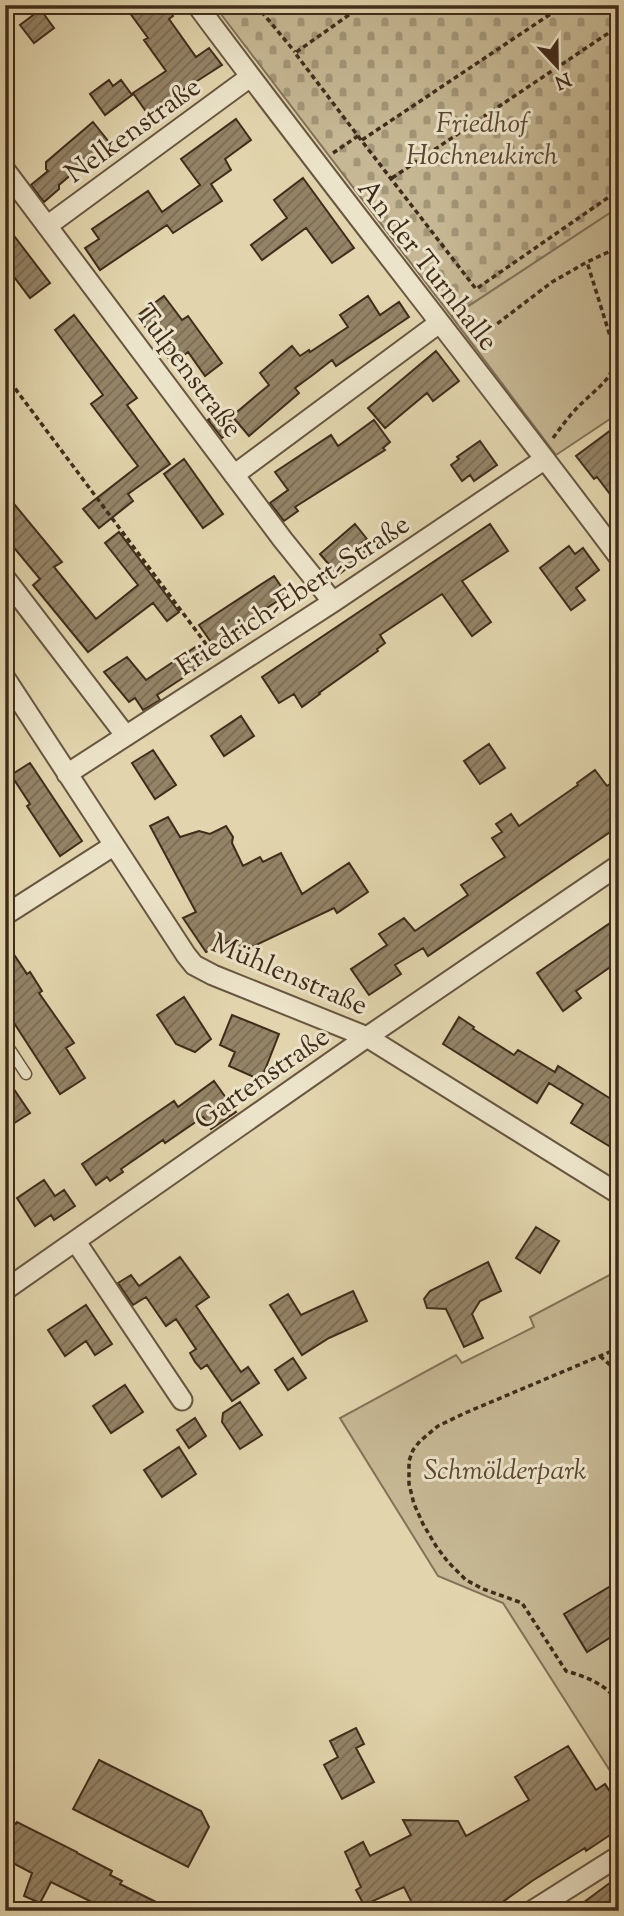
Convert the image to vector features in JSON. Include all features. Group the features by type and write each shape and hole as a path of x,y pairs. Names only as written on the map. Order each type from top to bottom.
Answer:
{"street":[{"name":"An der Turnhalle","path":"197,5 619,557"},
{"name":"Nelkenstraße","path":"47,226 250,77"},
{"name":"Tulpenstraße","path":"5,170 283,540 333,602"},
{"path":"234,475 439,323"},
{"name":"Friedrich-Ebert-Straße","path":"67,774 333,602 543,456"},
{"path":"5,578 126,736"},
{"name":"Mühlenstraße","path":"5,677 113,846 194,965 367,1037 619,1194"},
{"path":"5,915 113,846"},
{"name":"Gartenstraße","path":"5,1290 619,865"},
{"path":"76,1242 182,1400"},
{"path":"532,1911 619,1856"}],"lane":[{"path":"5,1042 26,1074"}],"path":[{"path":"256,5 476,289 619,190"},
{"path":"295,52 363,5"},
{"path":"542,5 550,15"},
{"path":"362,140 564,5"},
{"path":"392,178 619,26"},
{"path":"317,165 358,136"},
{"path":"461,351 552,282 619,247"},
{"path":"543,456 572,414 608,378 614,367 615,352 587,262"},
{"path":"5,375 227,671"},
{"path":"619,1348 438,1426 413,1450 408,1473 414,1504 423,1524 458,1574 475,1585 522,1603 566,1671 605,1687 619,1703"},
{"path":"600,1356 619,1373"},
{"path":"614,1695 619,1669"}],"green space":[{"name":"Friedhof Hochneukirch","path":"214,5 619,5 619,207 452,317"},
{"path":"619,207 619,413 556,455 452,317"},
{"name":"Schmölderpark","path":"619,1270 619,1785 503,1603 438,1576 340,1418 456,1355 462,1363 534,1327 530,1317"}],"building":[{"path":"124,5 166,5 173,16 169,19 196,57 209,48 222,65 147,113 133,93 166,71 144,40 148,38"},
{"path":"36,13 43,13 54,28 34,43 20,25"},
{"path":"109,80 113,86 121,80 132,95 105,115 90,94"},
{"path":"236,119 251,140 225,159 231,170 211,184 222,201 173,233 167,225 100,270 85,248 99,239 92,229 148,191 162,212 200,185 181,159"},
{"path":"93,122 109,142 59,185 59,189 44,202 31,185 48,171 46,162"},
{"path":"303,178 354,248 332,263 306,228 262,260 251,245 287,218 274,200"},
{"path":"5,224 50,283 30,298 5,265"},
{"path":"164,296 182,320 188,316 222,363 205,376 188,352 173,364 137,316"},
{"path":"368,296 380,315 399,302 409,317 336,366 332,360 295,388 299,393 249,436 232,416 269,385 260,373 292,346 300,356 348,327 340,315"},
{"path":"74,315 137,398 127,405 170,464 128,494 133,501 99,528 83,509 138,466 91,404 103,395 55,330"},
{"path":"436,351 459,381 433,401 427,393 385,428 368,408"},
{"path":"222,409 236,428 222,438 208,420"},
{"path":"374,420 390,442 383,448 385,450 295,507 298,511 284,521 270,503 288,490 275,472 331,435 338,446"},
{"path":"619,424 619,506 597,477 594,479 576,456"},
{"path":"480,441 497,465 474,481 470,475 462,481 451,465 459,459 457,457"},
{"path":"184,459 223,514 203,528 164,474"},
{"path":"5,493 62,562 54,567 96,619 138,585 105,543 119,532 179,612 167,621 153,603 88,652 33,585 40,579 5,537"},
{"path":"355,524 367,539 360,545 366,553 338,575 320,554"},
{"path":"490,524 508,551 462,581 491,622 472,636 442,594 380,635 385,643 378,651 302,707 294,694 279,703 262,677"},
{"path":"569,546 575,554 583,548 599,570 576,588 585,600 571,610 540,568"},
{"path":"274,576 287,595 242,624 245,629 215,648 199,625"},
{"path":"200,644 210,660 157,695 160,700 143,710 135,698 129,702 104,672 127,657 146,680"},
{"path":"241,716 254,736 224,756 211,736"},
{"path":"489,744 505,768 480,784 464,761"},
{"path":"153,750 176,785 155,799 132,763"},
{"path":"30,763 82,841 60,856 27,806 30,804 11,775"},
{"path":"595,770 607,786 619,778 619,826 428,956 423,948 395,965 401,974 369,995 351,969 387,945 379,934 404,918 415,931 468,895 461,885 505,857 492,838 502,832 496,824 511,814 519,826"},
{"path":"168,817 180,837 199,831 210,834 226,826 233,837 232,843 243,866 260,857 263,862 281,853 302,894 349,863 368,892 337,913 334,908 237,954 230,941 206,952 183,918 196,912 150,826"},
{"path":"619,917 619,961 576,991 581,998 563,1011 537,973"},
{"path":"5,941 27,974 30,972 42,991 39,993 74,1043 66,1048 85,1078 60,1094 5,1009"},
{"path":"184,997 211,1039 195,1052 176,1044 157,1015"},
{"path":"232,1015 279,1034 261,1080 229,1066 235,1052 220,1045"},
{"path":"459,1017 514,1055 518,1050 555,1072 558,1066 619,1104 619,1152 571,1123 583,1104 549,1083 537,1103 443,1044"},
{"path":"5,1076 30,1113 5,1129"},
{"path":"214,1081 236,1112 211,1129 203,1117 165,1143 163,1140 121,1169 123,1172 110,1181 107,1177 96,1185 82,1164 174,1101 178,1107"},
{"path":"44,1180 55,1196 64,1190 75,1206 54,1220 51,1215 35,1226 17,1198"},
{"path":"536,1227 559,1241 540,1273 516,1258"},
{"path":"180,1257 209,1297 196,1306 241,1372 248,1367 259,1383 232,1401 207,1365 201,1369 195,1362 190,1353 196,1349 176,1319 166,1326 146,1297 133,1305 118,1283 131,1275 139,1286"},
{"path":"488,1262 501,1291 480,1301 472,1314 483,1338 464,1347 446,1309 427,1308 424,1299 430,1291"},
{"path":"353,1291 367,1321 329,1338 302,1355 270,1305 288,1294 301,1315"},
{"path":"86,1305 112,1344 95,1355 86,1341 65,1356 48,1330"},
{"path":"293,1358 306,1378 288,1390 275,1370"},
{"path":"125,1385 143,1412 111,1433 93,1406"},
{"path":"240,1402 262,1435 240,1449 222,1422 223,1413"},
{"path":"195,1418 206,1436 189,1448 177,1430"},
{"path":"179,1447 196,1474 162,1497 144,1470"},
{"path":"619,1581 619,1632 587,1652 564,1614"},
{"path":"356,1728 364,1744 356,1748 374,1782 342,1799 324,1765 338,1757 330,1741"},
{"path":"568,1746 596,1790 605,1784 619,1806 619,1829 532,1881 490,1911 416,1911 404,1887 364,1905 356,1890 361,1887 345,1852 363,1842 370,1856 411,1835 403,1820 458,1821 466,1836 529,1800 515,1777"},
{"path":"99,1760 201,1811 209,1827 188,1867 73,1809"},
{"path":"5,1818 112,1871 110,1875 122,1881 120,1884 174,1911 91,1911 94,1903 51,1882 40,1903 24,1896 32,1873 5,1859"},
{"path":"619,1876 619,1911 572,1911 603,1888"}]}
